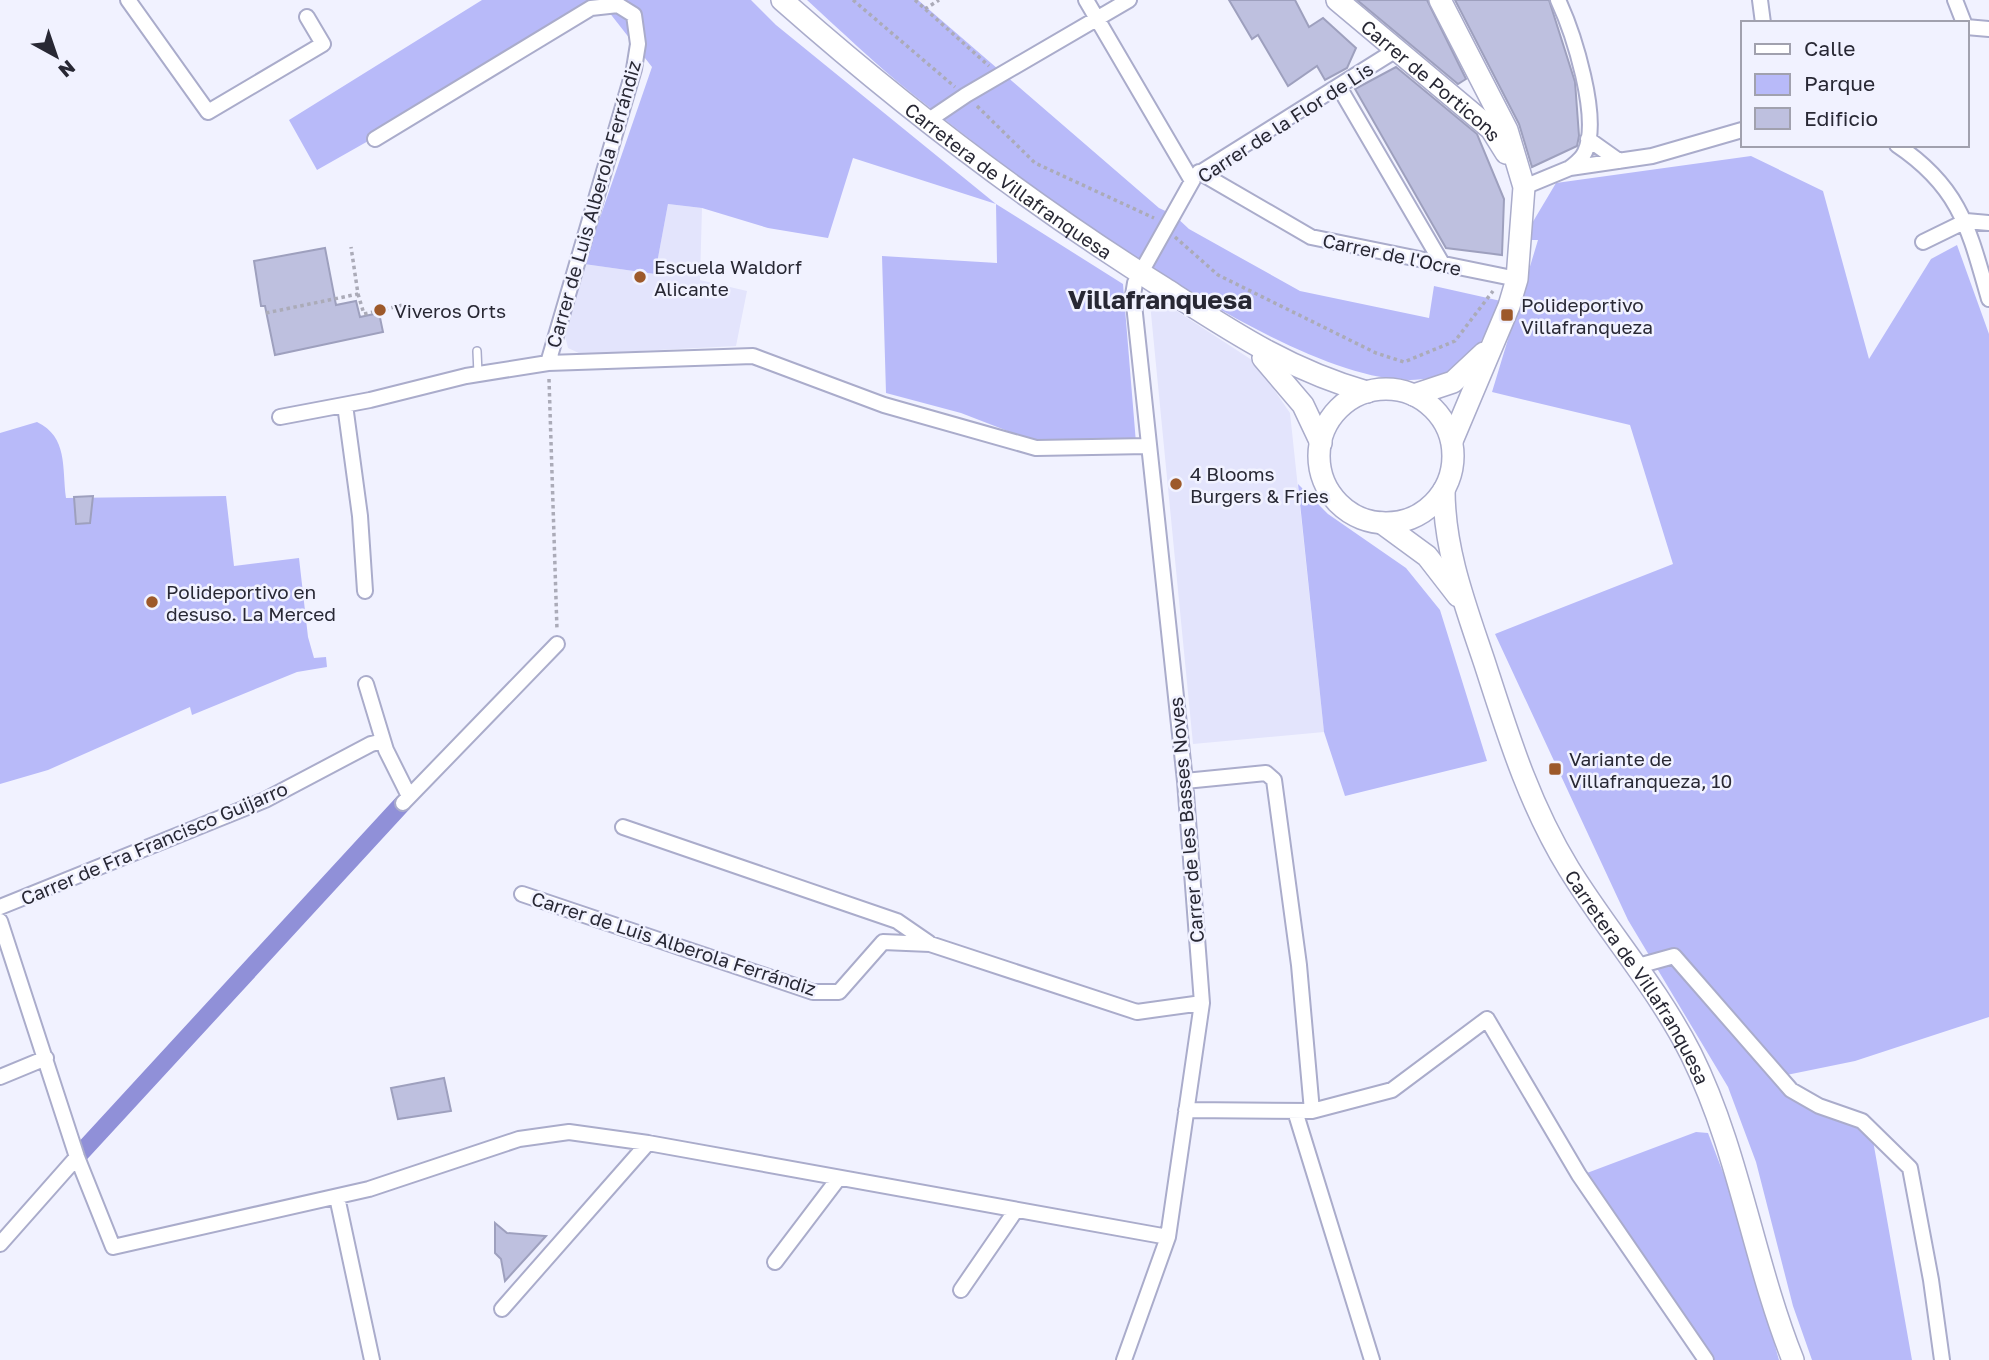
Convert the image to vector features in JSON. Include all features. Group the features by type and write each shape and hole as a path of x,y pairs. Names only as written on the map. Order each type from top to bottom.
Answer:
{"main road":[{"name":"Carretera de Villafranquesa","path":"782,0 926,122 1026,196 1139,273 1249,344 1310,374 1367,392"},
{"name":"Carrer de Porticons","path":"1336,0 1490,129 1521,178"},
{"path":"1440,0 1507,130 1521,178 1517,279 1509,306 1452,441 1452,466 1444,490 1418,516 1382,523 1354,515 1333,497 1321,471 1321,443 1332,417 1348,402 1367,392 1391,389 1414,395 1438,414 1452,441"},
{"name":"Carretera de Villafranquesa","path":"1249,344 1294,392 1321,443"},
{"path":"1414,395 1453,382 1490,347"},
{"name":"Carretera de Villafranquesa","path":"1444,490 1447,537 1463,603 1510,743 1537,811 1584,893 1638,966 1674,1023 1712,1102 1732,1160 1771,1305 1793,1360"},
{"name":"Carretera de Villafranquesa","path":"1382,523 1427,556 1463,603"}],"street":[{"path":"128,0 208,112 323,44 307,17"},
{"name":"Carrer de l'Ocre","path":"1086,0 1196,177 1311,237 1517,279"},
{"path":"926,122 966,95 1129,0"},
{"path":"1558,0 1573,32 1586,88 1588,139 1585,153 1570,168"},
{"path":"1760,0 1763,21"},
{"path":"1955,0 1963,21"},
{"name":"Carrer de Luis Alberola Ferrándiz","path":"375,139 591,8 618,5 634,15 638,44 634,69 548,363"},
{"path":"1968,26 1989,29"},
{"name":"Carrer de la Flor de Lis","path":"1139,273 1196,177 1396,50"},
{"path":"1460,105 1484,86"},
{"path":"1339,87 1443,265"},
{"path":"1521,178 1652,156 1741,130"},
{"path":"1588,139 1619,161"},
{"path":"1899,147 1932,175 1966,221 1989,299"},
{"path":"1923,242 1966,221 1989,223"},
{"name":"Carrer de les Basses Noves","path":"1124,1360 1168,1237 1202,1003 1185,781 1133,295 1139,273"},
{"path":"280,417 478,374 548,363 753,356 884,405 1036,448 1148,446"},
{"path":"345,405 360,516 365,591"},
{"path":"366,684 383,741 406,799 557,644"},
{"name":"Carrer de Fra Francisco Guijarro","path":"0,907 265,800 371,744 383,741"},
{"path":"1185,781 1266,773 1274,780 1299,965 1312,1111"},
{"name":"Carrer de Luis Alberola Ferrándiz","path":"623,827 897,921 930,944"},
{"name":"Carrer de Luis Alberola Ferrándiz","path":"522,894 813,992 839,992 883,942 930,944 1138,1012 1202,1003"},
{"path":"0,921 77,1157 113,1247 337,1197 519,1139 569,1132 648,1143 1168,1237"},
{"path":"1638,966 1674,956 1791,1090 1819,1106 1862,1121 1910,1168 1931,1280 1941,1360"},
{"path":"1186,1110 1312,1111 1392,1090 1487,1019 1579,1175 1706,1360"},
{"path":"0,1077 46,1058"},
{"path":"1295,1111 1372,1360"},
{"path":"502,1308 648,1143"},
{"path":"0,1244 77,1157"},
{"path":"775,1262 838,1179"},
{"path":"337,1197 372,1360"},
{"path":"961,1290 1016,1210"}],"lane":[{"path":"477,351 478,374"}],"path":[{"path":"915,0 994,70"},
{"path":"925,9 939,0"},
{"path":"351,247 363,314 403,305"},
{"path":"266,313 358,294"},
{"name":"Carrer de Luis Alberola Ferrándiz","path":"548,363 557,644"}],"shaded area":[{"name":"Escuela Waldorf Alicante","path":"668,204 702,208 700,280 747,291 736,346 581,354 568,348 564,332 584,264 655,274"},
{"path":"1149,293 1255,362 1290,413 1324,732 1193,744"}],"green space":[{"path":"482,0 751,0 776,25 996,204 853,158 828,238 768,228 702,208 668,204 655,274 584,264 652,67 605,7 317,170 289,120"},
{"path":"807,0 918,0 1159,208 1174,215 1189,229 1300,291 1429,318 1434,286 1501,301 1475,350 1449,371 1398,379 1331,363 1254,328 1172,281 1090,227 954,127 897,81"},
{"path":"1751,156 1823,191 1869,359 1931,259 1957,245 1989,334 1989,1017 1855,1061 1772,1078 1784,1091 1808,1107 1846,1120 1872,1135 1912,1360 1812,1360 1793,1306 1756,1162 1728,1087 1628,920 1495,634 1673,564 1630,425 1492,392 1538,240 1522,240 1556,183"},
{"path":"996,204 1123,284 1136,443 1039,443 961,413 886,393 882,256 997,263"},
{"name":"Polideportivo en desuso. La Merced","path":"37,422 47,428 59,444 66,498 226,496 234,566 299,558 308,637 314,658 326,657 327,667 297,672 192,715 190,707 48,770 0,784 0,433"},
{"path":"1298,484 1328,514 1406,568 1440,610 1487,761 1345,796 1324,732"},
{"path":"1696,1132 1708,1133 1735,1204 1779,1360 1715,1360 1579,1176"}],"building":[{"path":"1229,0 1295,0 1309,27 1323,18 1356,48 1347,68 1325,80 1317,66 1288,86 1258,35 1252,39"},
{"path":"1357,0 1427,0 1466,79 1458,84"},
{"path":"1455,0 1549,0 1575,82 1579,136 1577,146 1532,167 1519,124"},
{"path":"1396,67 1477,134 1504,199 1502,255 1446,248 1355,89"},
{"path":"325,248 336,305 356,301 360,317 379,313 383,332 275,355 265,306 261,306 254,261"},
{"path":"93,496 90,523 76,524 74,497"},
{"path":"444,1078 451,1111 398,1119 391,1088"},
{"path":"495,1223 507,1233 546,1236 505,1281 501,1259 495,1253"}],"waterway":[{"path":"77,1157 403,803"}],"place":[{"name":"Escuela Waldorf Alicante","path":"640,277"},
{"name":"Viveros Orts","path":"380,310"},
{"name":"Polideportivo Villafranqueza","path":"1507,315"},
{"name":"4 Blooms Burgers & Fries","path":"1176,484"},
{"name":"Polideportivo en desuso. La Merced","path":"152,602"},
{"name":"Variante de Villafranqueza, 10","path":"1555,769"}],"district":[{"name":"Villafranquesa","path":"1160,299"}]}
